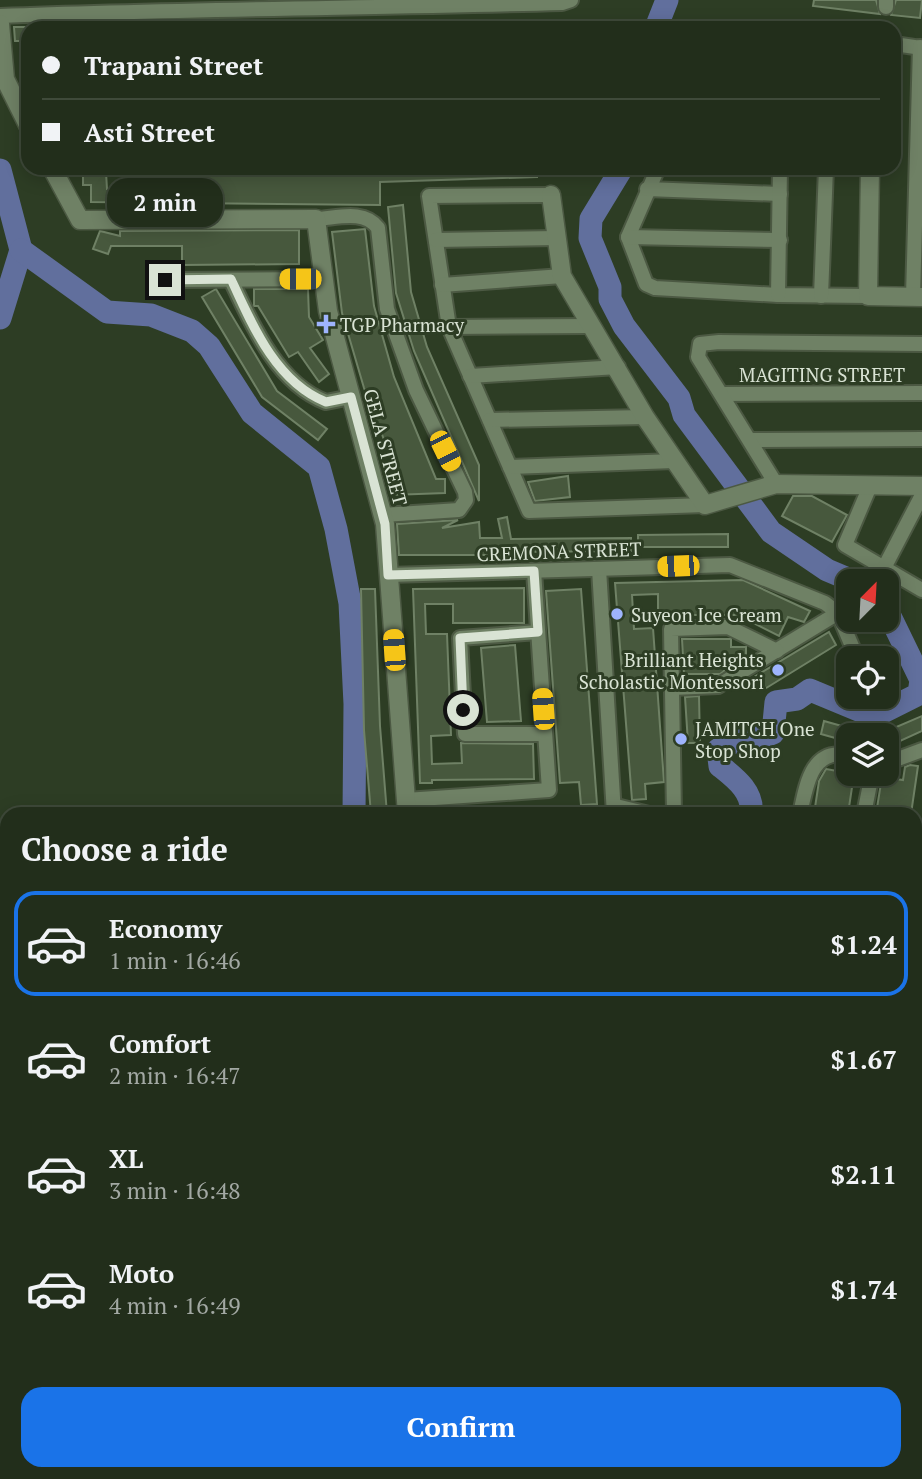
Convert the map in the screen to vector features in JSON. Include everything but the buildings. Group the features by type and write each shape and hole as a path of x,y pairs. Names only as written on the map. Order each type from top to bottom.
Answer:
{"street":[{"path":"0,16 177,5 562,3 571,0"},
{"path":"0,24 5,79 21,110"},
{"path":"654,175 628,237 646,284 655,288 778,295 917,297 921,48 901,45"},
{"path":"56,175 80,220 316,219 360,216 368,218 378,228 387,309 416,390 465,492 466,500 459,510 383,515"},
{"path":"778,295 780,175"},
{"path":"821,296 826,175"},
{"path":"868,296 870,175"},
{"path":"647,189 780,194"},
{"path":"705,506 645,416 562,276 551,195 429,196 449,327 529,511 705,506 776,484 922,486"},
{"name":"GELA STREET","path":"316,219 328,312 383,515 407,807"},
{"path":"628,237 780,240"},
{"path":"436,240 557,238"},
{"path":"442,285 562,276"},
{"path":"231,279 253,327 293,379 326,402 351,397"},
{"path":"165,280 323,279"},
{"path":"449,327 590,327"},
{"path":"776,484 698,357 700,344 922,344"},
{"path":"470,376 618,367"},
{"name":"MAGITING STREET","path":"722,394 922,393"},
{"path":"490,420 645,416"},
{"path":"751,440 922,439"},
{"path":"510,467 674,461"},
{"path":"870,486 845,545 922,589"},
{"path":"884,568 922,495"},
{"name":"CREMONA STREET","path":"388,575 730,565 825,603 836,611"},
{"path":"599,569 615,807"},
{"path":"407,807 549,790 534,571"},
{"path":"672,688 718,686 836,614"},
{"path":"674,807 671,629 728,627 777,651"},
{"path":"538,632 460,638 465,734 545,734"},
{"path":"899,759 922,750"},
{"path":"801,807 807,781 816,764 830,755 836,755"},
{"path":"865,807 870,786"}],"waterway":[{"path":"659,21 667,0"},
{"path":"0,170 21,250 0,318"},
{"path":"618,175 591,219 590,238 610,287 610,299 624,326 679,398 684,415 771,532 836,574"},
{"path":"21,250 107,312 151,315 192,331 209,346 252,413 319,467 336,529 350,603 355,704 354,807"},
{"path":"751,807 746,792 720,766 718,750 731,743 773,733 776,702 797,699 810,690 863,712 883,712 919,694 921,680 898,632"}],"place":[{"name":"TGP Pharmacy","path":"326,324"},
{"name":"Suyeon Ice Cream","path":"617,614"},
{"name":"Brilliant Heights Scholastic Montessori","path":"778,670"},
{"name":"JAMITCH One Stop Shop","path":"681,739"}],"route":[{"path":"165,280 231,279 253,327 293,379 306,391 326,402 351,397 385,524 388,575 534,571 538,632 460,638 463,710"}]}
